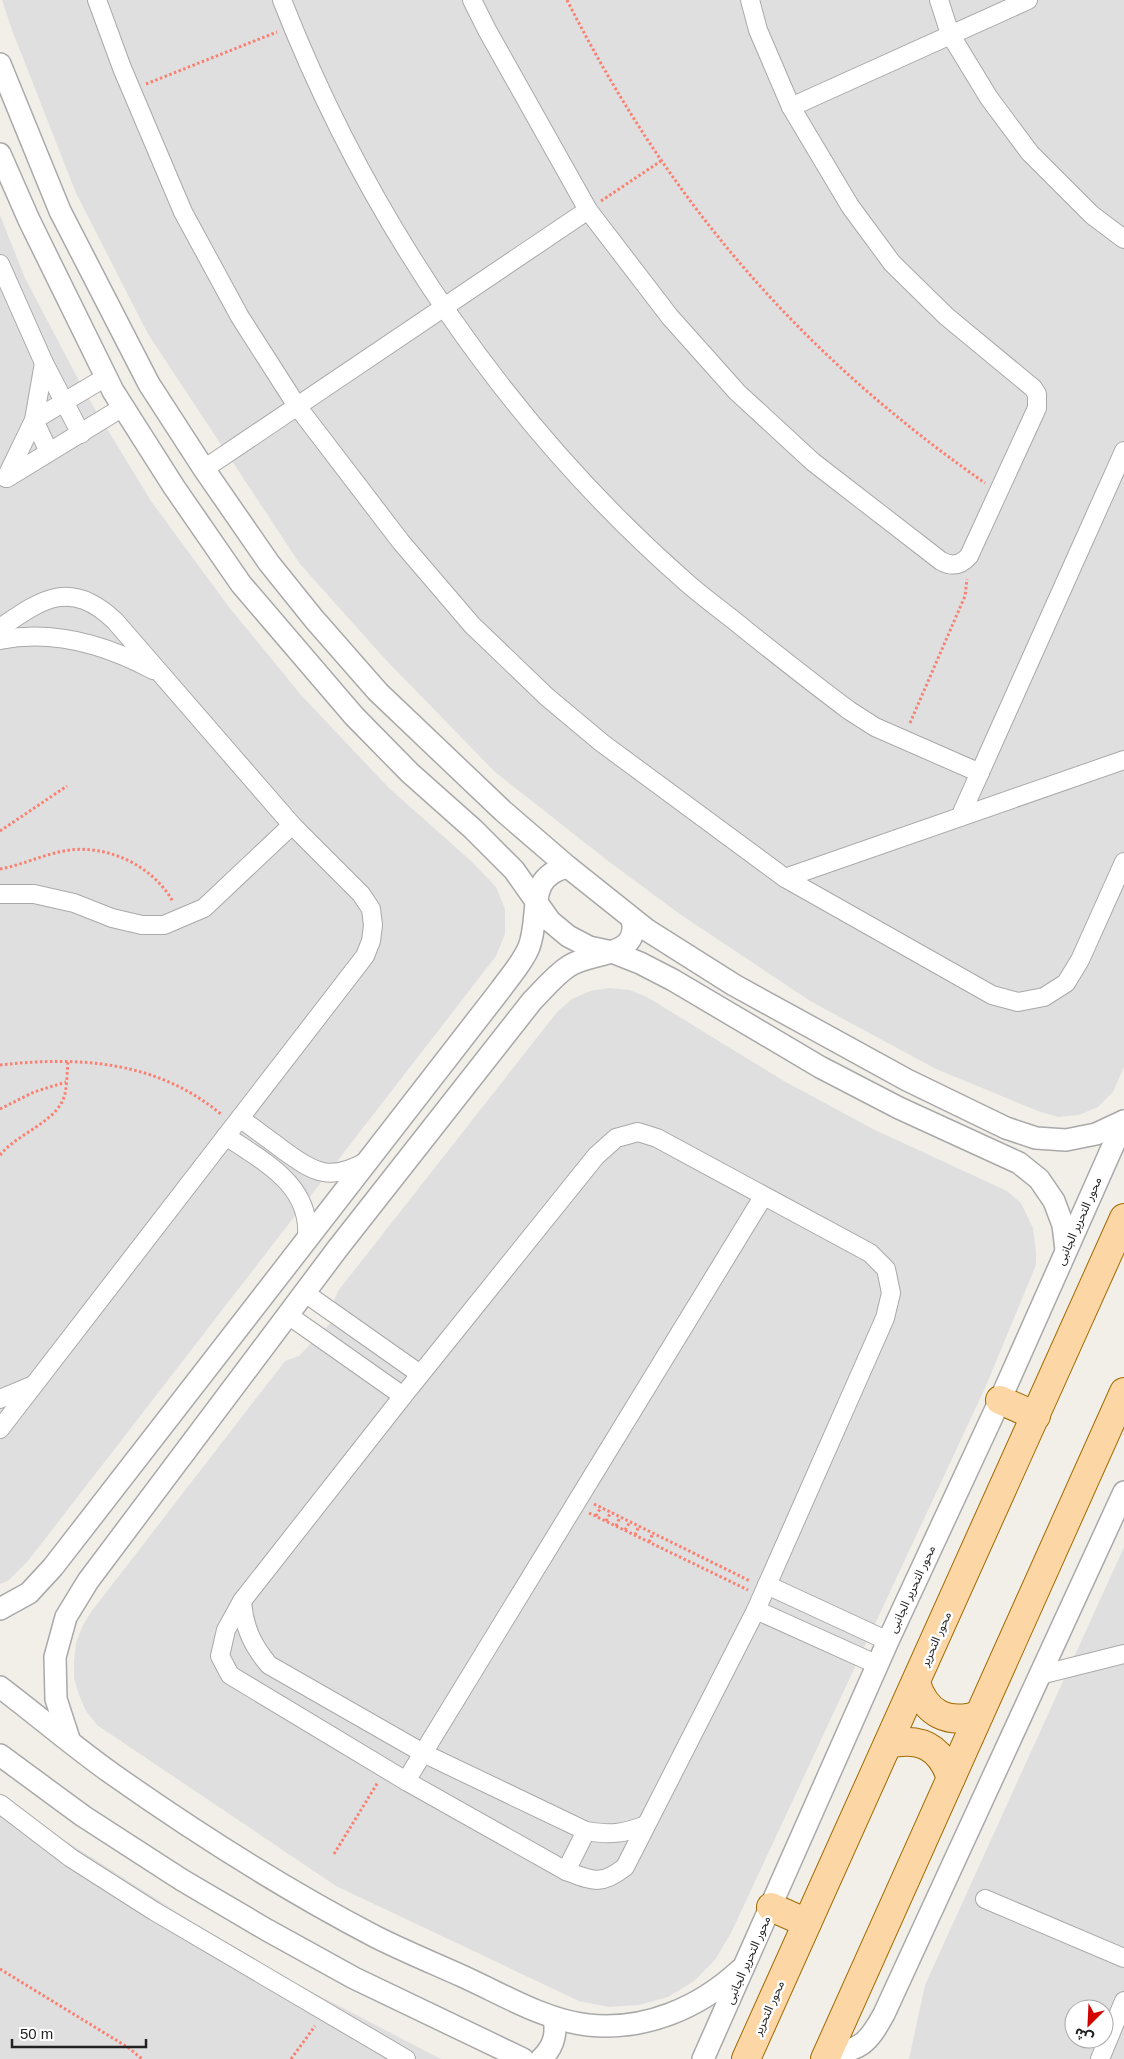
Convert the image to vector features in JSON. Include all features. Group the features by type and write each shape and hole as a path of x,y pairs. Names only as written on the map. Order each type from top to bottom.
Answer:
{"main road":[{"name":"محور التحرير","path":"746,2059 1124,1218"},
{"path":"826,2058 1124,1392"},
{"path":"1000,1400 1036,1416"},
{"path":"916,1683 920,1696 929,1707 940,1715 960,1719 980,1715"},
{"path":"888,1744 901,1741 927,1746 939,1754 947,1765 951,1778"},
{"path":"772,1907 807,1923"}],"street":[{"path":"97,0 131,90 183,212 240,316 297,406 401,542 472,626 547,697 602,743 785,878 992,995 1018,1002 1044,997 1066,982 1080,960 1124,862"},
{"path":"282,0 336,122 380,206 444,307 520,410 578,476 625,525 686,582 828,695 875,727 980,773"},
{"path":"472,0 588,210 670,317 736,392 813,462 941,561 953,565 965,561 1037,408 1037,394 1033,388 946,316 892,263 850,206 791,107 758,30 750,0"},
{"path":"939,0 950,34 989,98 1030,152 1092,215 1124,239"},
{"path":"791,107 1028,0"},
{"path":"0,64 60,211 149,384 204,469 270,563 314,619 378,692 503,811 632,919 734,985 907,1080 1006,1128 1036,1138 1066,1140 1096,1134 1124,1121"},
{"path":"0,154 29,220 106,377 174,487 241,584 354,716 410,772 514,870 550,920 568,936 589,947 612,952 673,980 820,1067 899,1108 1019,1163 1039,1180 1054,1201 1063,1225 1066,1250"},
{"path":"204,469 588,210"},
{"path":"0,264 44,363 80,434"},
{"path":"3,480 34,420 44,363"},
{"path":"34,420 106,377"},
{"path":"3,480 123,407"},
{"path":"34,420 49,452"},
{"path":"960,817 1124,451"},
{"path":"0,628 30,607 47,599 66,596 85,600 102,608 292,826 361,894 371,909 374,925 371,941 365,956 0,1429"},
{"path":"0,640 31,636 58,637 85,642 111,650 161,674"},
{"path":"785,878 1124,760"},
{"path":"0,894 34,894 74,903 112,918 142,926 164,924 204,908 292,826"},
{"path":"0,1609 29,1592 53,1567 520,964 529,946 535,924 538,891 542,882 549,874 558,869 568,867"},
{"path":"69,1739 56,1699 55,1657 66,1616 88,1581 288,1315 532,1001 569,966 591,956 620,950 627,944 633,931 632,919"},
{"name":"محور التحرير الجانبى","path":"703,2059 772,1907 888,1641 1000,1400 1124,1121"},
{"path":"233,1126 314,1170 328,1173 342,1172 355,1168 367,1161"},
{"path":"233,1126 297,1192 306,1214 307,1237"},
{"path":"995,1153 1006,1128"},
{"path":"638,1132 657,1138 763,1197 870,1253 886,1269 891,1294 885,1318 762,1595 625,1867 611,1878 592,1880 566,1871 406,1781 230,1675 220,1656 226,1630 242,1600 420,1374 596,1156 616,1138 638,1132"},
{"path":"406,1781 763,1197"},
{"path":"305,1293 420,1374"},
{"path":"288,1315 403,1396"},
{"path":"0,1399 36,1383"},
{"path":"826,2058 852,2050 872,2036 884,2014 1124,1492"},
{"path":"762,1595 888,1641"},
{"path":"762,1595 878,1665"},
{"path":"242,1600 243,1618 248,1636 257,1651 269,1665 423,1753 586,1831 606,1835 627,1833 646,1825"},
{"path":"1040,1676 1124,1654"},
{"path":"254,1690 269,1665"},
{"path":"0,1687 110,1772 211,1841 293,1892 378,1938 554,2018 598,2025 624,2025 659,2019 692,2006 721,1987 747,1963"},
{"path":"0,1755 83,1816 182,1880 267,1930 354,1978 523,2059"},
{"path":"0,1804 71,1858 154,1911 406,2059"},
{"path":"566,1871 586,1831"},
{"path":"985,1899 1124,1958"},
{"path":"1100,2059 1124,2001"},
{"path":"541,2059 550,2050 554,2040 556,2029 554,2018"}],"path":[{"path":"567,0 616,92 661,161 706,222 747,272 824,353 908,426 998,492"},
{"path":"131,90 292,26"},
{"path":"588,210 661,161"},
{"path":"903,739 966,596 965,561"},
{"path":"0,831 67,786"},
{"path":"0,869 66,850 90,850 113,854 135,864 155,878 170,897 182,918"},
{"path":"0,1065 32,1061 68,1062 113,1065 146,1072 178,1085 200,1098 233,1126"},
{"path":"0,1155 17,1138 55,1112 62,1103 68,1062"},
{"path":"0,1109 34,1092 66,1082"},
{"path":"578,1501 601,1507 738,1575 762,1595"},
{"path":"578,1501 596,1516 714,1574 762,1595"},
{"path":"596,1516 601,1507"},
{"path":"606,1521 610,1512"},
{"path":"616,1526 620,1517"},
{"path":"625,1530 630,1522"},
{"path":"635,1535 639,1526"},
{"path":"650,1542 653,1533"},
{"path":"678,1556 682,1548"},
{"path":"696,1565 700,1556"},
{"path":"705,1569 709,1561"},
{"path":"714,1574 718,1565"},
{"path":"724,1578 728,1570"},
{"path":"734,1583 738,1575"},
{"path":"334,1854 386,1769"},
{"path":"0,1969 129,2048 142,2059"},
{"path":"292,2059 326,2011"}],"shaded area":[{"path":"2,0 1124,0 1124,1067 1113,1092 1098,1107 1079,1115 1058,1117 1038,1111 936,1069 810,1001 681,915 608,861 495,772 385,659 300,564 148,334 76,193"},
{"path":"0,215 25,278 87,396 151,501 229,607 301,695 389,788 471,861 496,887 505,909 505,934 496,956 28,1561 8,1581 0,1584"},
{"path":"609,988 629,990 647,997 784,1081 873,1129 1007,1191 1021,1203 1033,1228 1036,1265 985,1388 731,1933 715,1960 694,1981 668,1997 639,2005 609,2007 579,2001 336,1886 97,1725 86,1711 79,1695 74,1678 74,1661 76,1643 82,1627 91,1612 285,1361 299,1356 338,1315 333,1303 338,1291 557,1012 572,999 590,991"},
{"path":"1124,1547 1124,2059 909,2059 925,1985"},
{"path":"0,1795 36,1822 202,1928 295,1983 441,2059 0,2059"}]}
